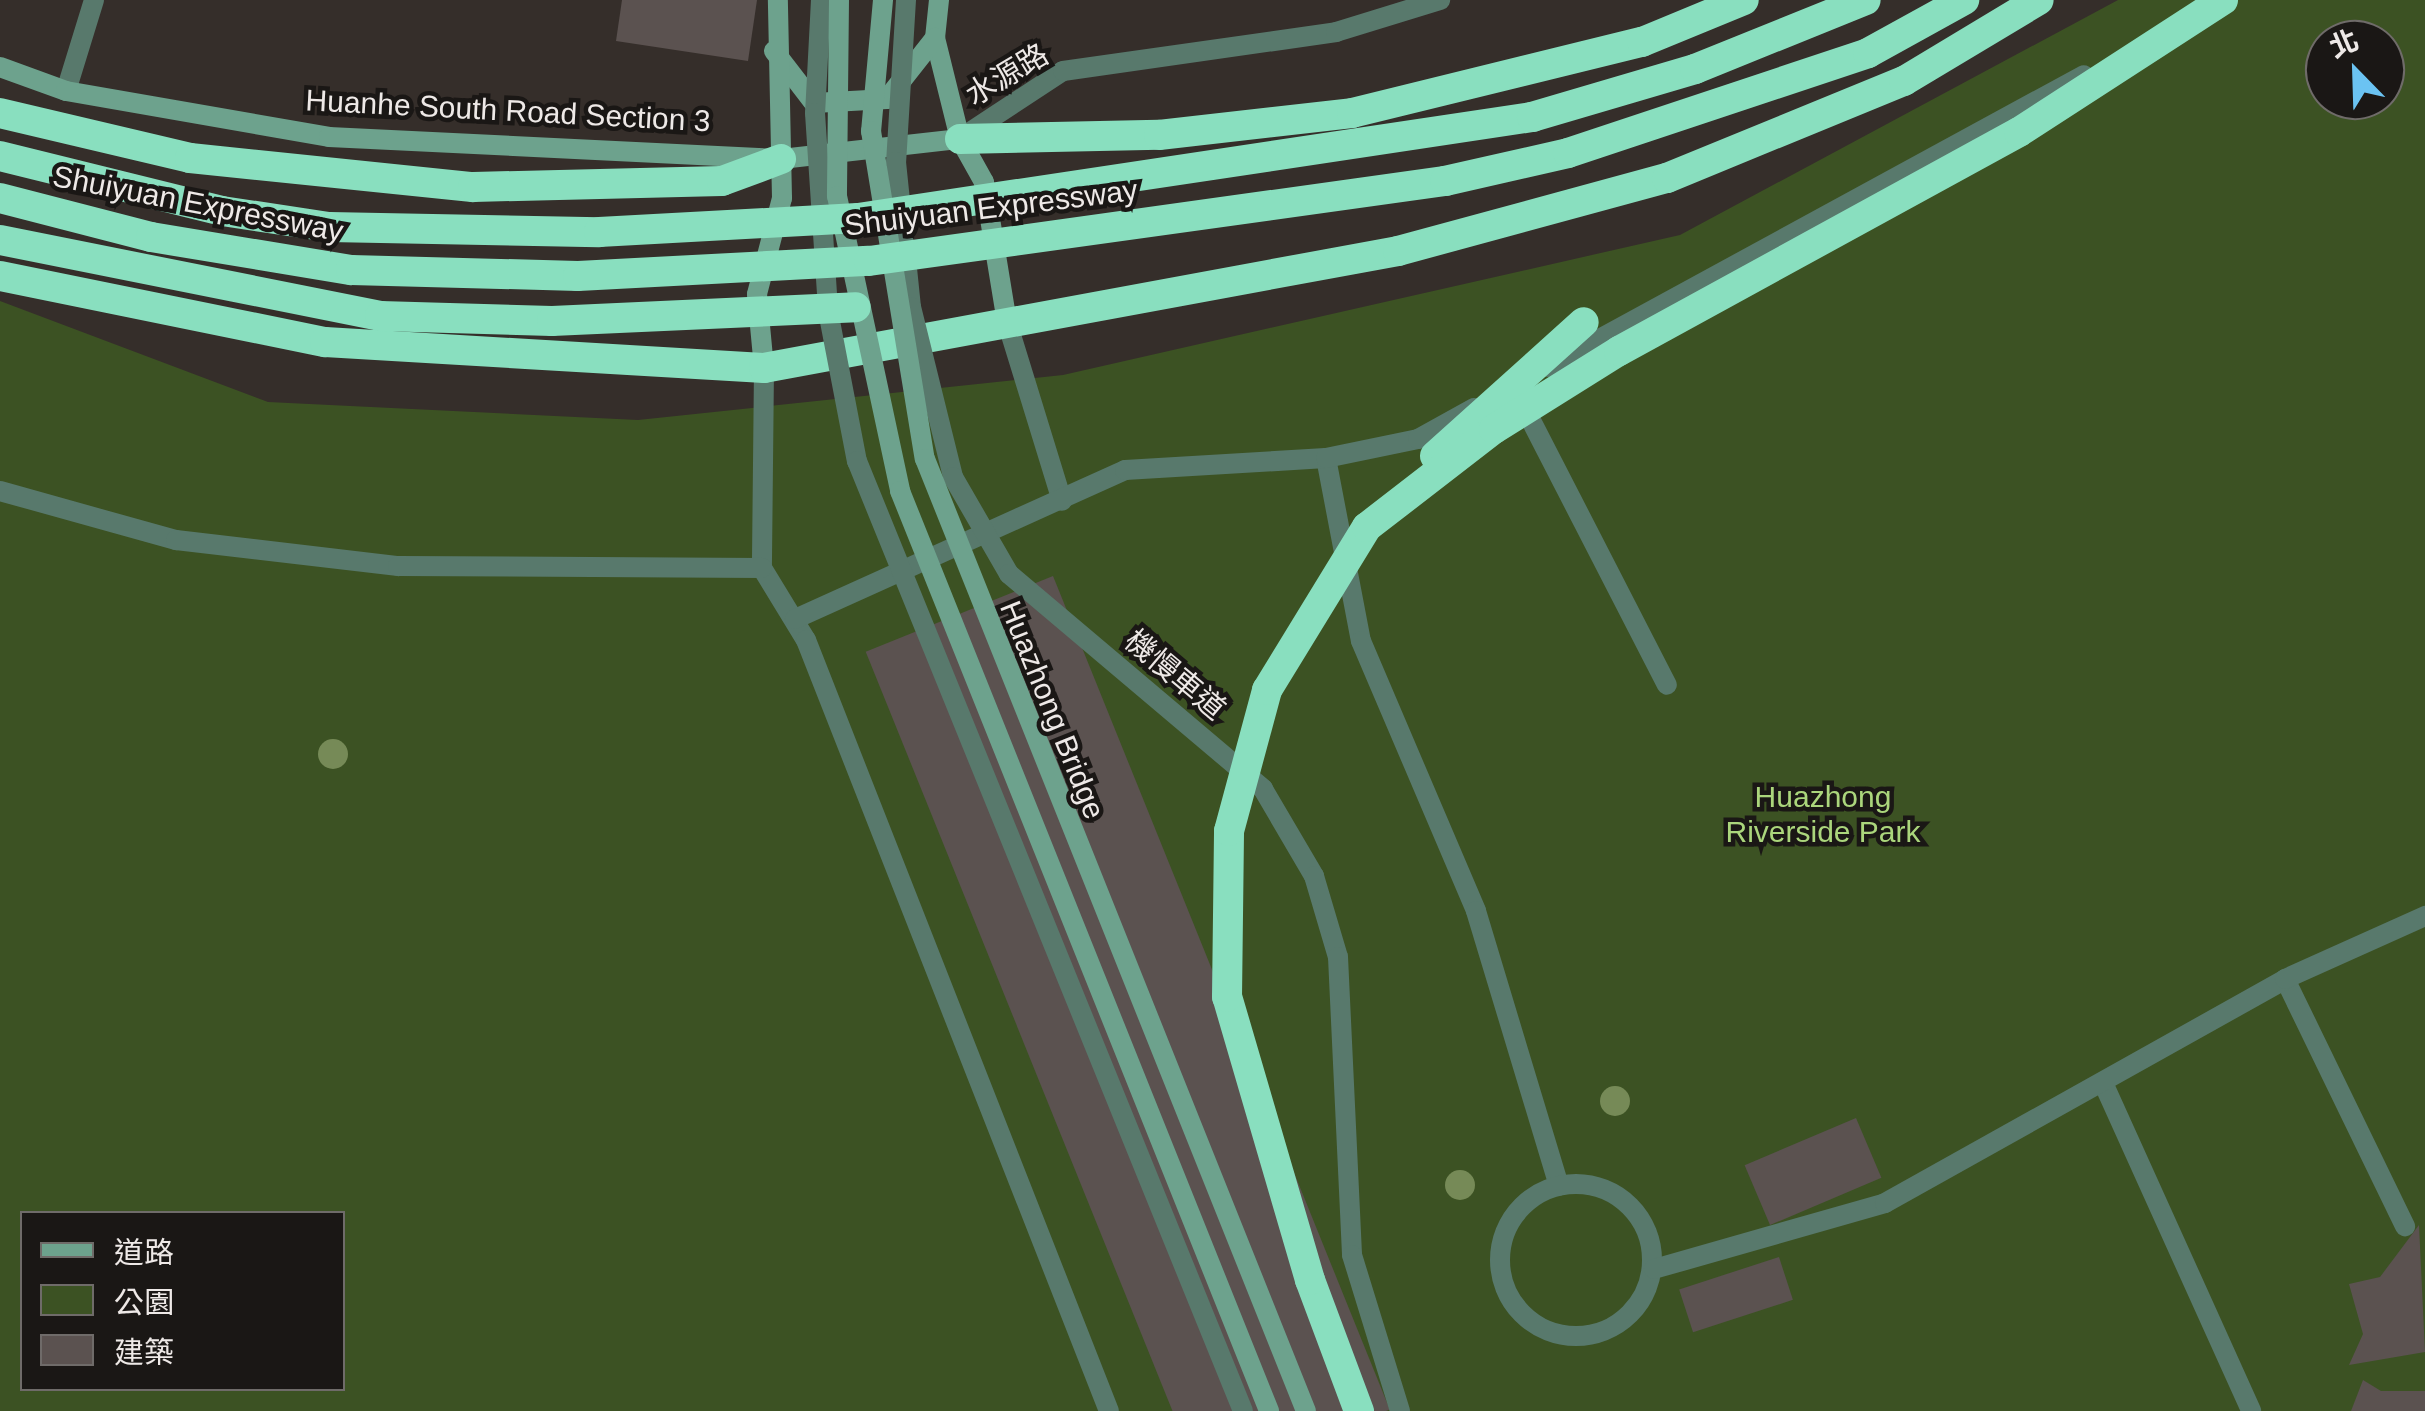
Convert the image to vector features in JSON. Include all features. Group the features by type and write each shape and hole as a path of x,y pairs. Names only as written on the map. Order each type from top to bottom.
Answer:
{"highway":[{"path":"960,138 1159,135 1352,113 1624,48 1744,0"},
{"name":"Shuiyuan Expressway","path":"0,156 204,207 328,226 599,232 858,218 1532,117 1695,68 1866,0"},
{"name":"Shuiyuan Expressway","path":"0,198 151,237 351,270 578,276 868,262 1444,181 1568,153 1868,52 1964,0"},
{"path":"0,276 324,342 764,368 1398,251 1667,178 1904,81 2040,0"},
{"path":"1367,527 1494,429 1619,351 2019,132 2223,0"},
{"path":"0,113 190,158 456,186 722,181 781,159"},
{"path":"0,240 380,316 842,309"},
{"path":"1359,1411 1242,1070 1225,915 1229,831 1267,690 1367,527 1470,419 1584,322"}],"main road":[{"path":"764,368 757,294 781,210 772,49 778,0"},
{"name":"Huazhong Bridge","path":"839,0 833,142 842,309 900,490 1270,1411"},
{"name":"Huazhong Bridge","path":"882,0 870,131 925,459 1306,1411"},
{"path":"939,0 935,38 960,138 984,182 1007,322"},
{"path":"772,49 814,103 887,99 935,38"},
{"name":"Huanhe South Road Section 3","path":"0,66 66,91 329,137 781,159"},
{"name":"水源路","path":"781,159 960,138"}],"street":[{"path":"66,91 94,0"},
{"path":"820,0 814,113 842,309 857,462 903,585 1243,1411"},
{"name":"機慢車道","path":"906,0 896,162 911,307 953,477 1008,574 1263,789 1314,876 1338,957 1352,1255 1400,1411"},
{"name":"水源路","path":"960,138 1062,72 1336,32 1440,0"},
{"path":"795,619 1125,470 1326,458 1418,439 2223,0"},
{"path":"1007,322 1062,501"},
{"path":"764,368 762,568 795,619 1109,1411"},
{"path":"1513,386 1668,684"},
{"path":"1326,458 1360,641 1476,912 1559,1186"},
{"path":"0,490 176,540 398,566 762,568"},
{"path":"1654,1268 1886,1203 2105,1087 2285,979 2425,916"},
{"path":"2285,979 2405,1226"},
{"path":"2105,1087 2251,1411"},
{"path":"1559,1186 1607,1190 1627,1204 1643,1222 1654,1268 1630,1312 1586,1335 1560,1334 1516,1308 1501,1284 1504,1234 1516,1212 1559,1186"}],"green space":[{"name":"Huazhong Riverside Park","path":"2118,0 2425,0 2425,1411 0,1411 0,301 268,402 638,420 1063,375 1680,235"}],"building":[{"path":"622,0 757,0 748,61 616,41"},
{"path":"1053,576 1390,1410 1172,1411 866,652"},
{"path":"1856,1118 1881,1178 1770,1225 1745,1165"},
{"path":"2419,1225 2425,1352 2349,1365 2363,1334 2349,1284 2380,1277"},
{"path":"1779,1257 1793,1300 1693,1332 1679,1289"},
{"path":"2363,1380 2381,1391 2425,1391 2425,1411 2351,1411"}]}
